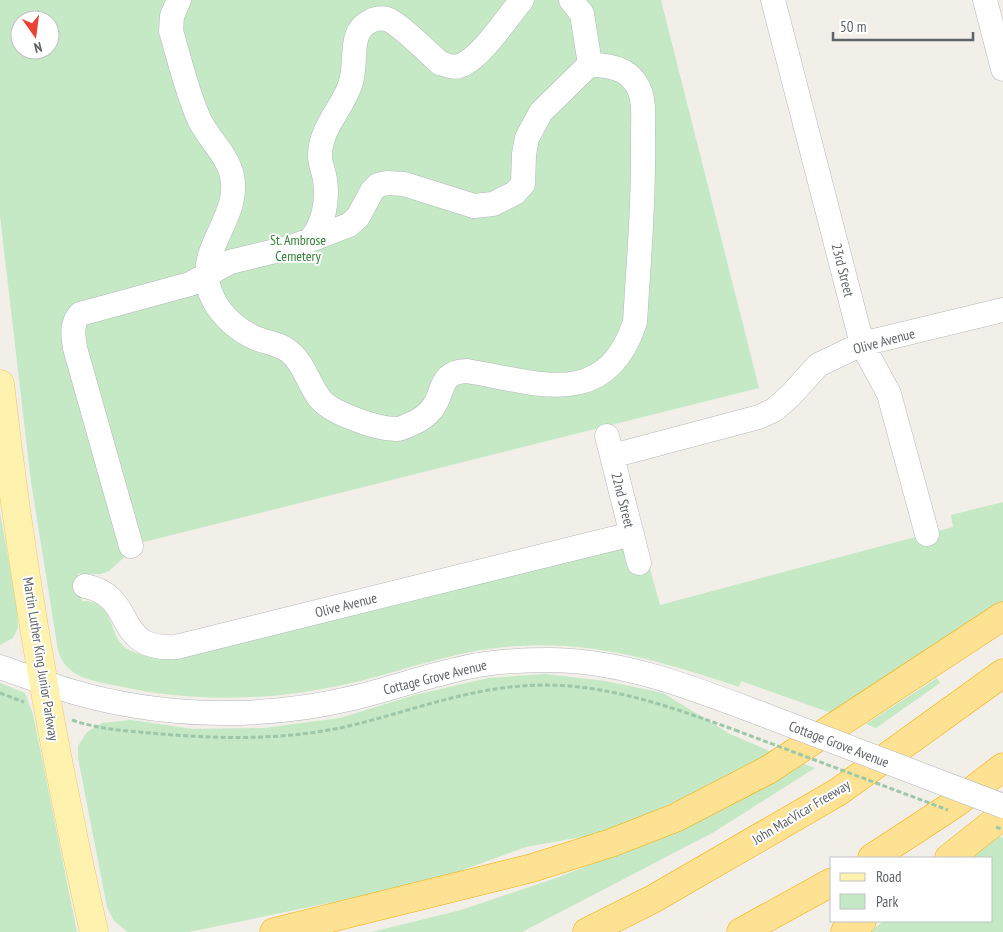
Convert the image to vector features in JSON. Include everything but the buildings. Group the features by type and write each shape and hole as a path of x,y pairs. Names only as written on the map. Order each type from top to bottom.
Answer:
{"highway":[{"path":"274,932 532,868 611,842 675,818 768,770 1003,616"},
{"name":"John MacVicar Freeway","path":"587,932 653,899 838,792 1003,673"},
{"path":"874,857 956,804 1003,767"},
{"path":"950,857 1000,816"},
{"path":"750,929 830,883"},
{"path":"845,932 860,922"}],"main road":[{"name":"Martin Luther King Junior Parkway","path":"0,384 37,694 64,800 94,932"}],"street":[{"path":"179,0 172,16 170,31 201,122 232,176 232,197 211,256 207,274 214,300 231,323 252,337 278,345 289,352 301,364 319,398 334,410 380,427 399,429 420,420 433,408 448,376 457,371 559,386 582,382 605,372 629,342 635,322 641,232 642,95 637,84 628,73 610,66 590,64"},
{"path":"310,240 319,230 323,217 325,180 320,156 322,137 350,87 355,67 357,36 367,22 379,18 391,21 440,63 448,66 459,66 474,58 522,0"},
{"path":"571,0 582,14 590,64"},
{"name":"23rd Street","path":"774,0 862,344 889,394 927,534"},
{"path":"985,0 1003,69"},
{"path":"130,546 75,348 72,333 74,321 80,314 190,284 230,262 310,240 349,225 358,218 372,191 378,186 387,183 404,184 474,206 493,204 515,193 523,184 524,154 527,138 541,112 590,64"},
{"name":"Olive Avenue","path":"610,446 760,417 774,410 791,396 818,365 862,344 894,338 1003,310"},
{"name":"22nd Street","path":"610,446 639,563"},
{"name":"Olive Avenue","path":"85,586 98,589 110,596 131,631 141,642 153,646 176,647 632,534"},
{"name":"Cottage Grove Avenue","path":"0,667 37,694 120,702 163,709 222,713 276,711 354,698 487,663 548,660 581,661 649,674 759,713 1000,816"}],"path":[{"path":"94,728 213,738 305,732 356,724 427,703 477,691 552,685 609,691 636,697 735,730 957,813"},
{"path":"0,693 37,694"},
{"path":"1000,816 1003,830"}],"green space":[{"name":"St. Ambrose Cemetery","path":"0,0 661,0 759,388 140,543 109,571 101,574 78,574 82,601 93,602 105,611 114,632 126,649 151,657 171,659 198,654 218,647 625,546 649,565 660,605 953,527 951,515 1003,502 1003,605 837,715 741,681 739,687 684,669 630,655 603,650 546,645 474,651 351,683 294,693 235,698 176,695 90,680 67,667 58,650 31,482 0,216"},
{"path":"0,512 17,607 18,627 13,638 0,645"},
{"path":"545,674 605,681 663,693 730,734 772,752 717,782 609,832 526,847 446,876 363,896 189,932 128,932 114,921 107,907 78,758 78,746 87,732 102,723 131,720 193,729 264,728 340,718 415,695 488,678"},
{"path":"937,678 940,683 876,728 866,724"},
{"path":"0,683 25,693 33,714 77,932 0,932"},
{"path":"801,763 815,768 714,832 522,932 372,932 461,910 559,877 647,842"},
{"path":"998,836 1003,838 1003,932 869,932 883,922 993,922 993,857 969,857"}]}
